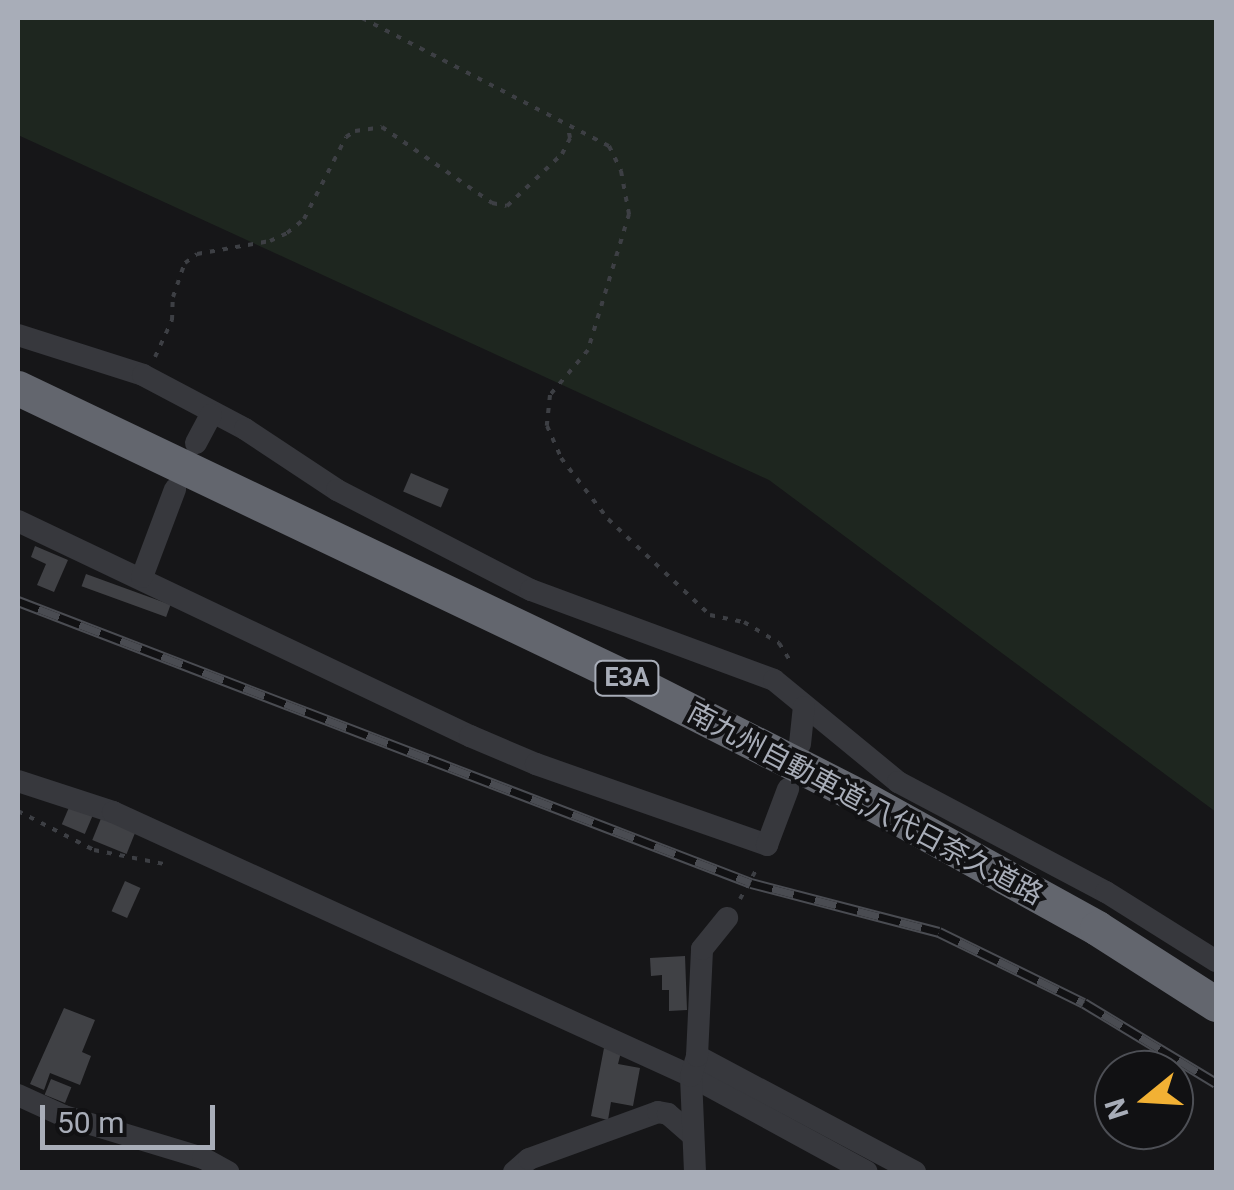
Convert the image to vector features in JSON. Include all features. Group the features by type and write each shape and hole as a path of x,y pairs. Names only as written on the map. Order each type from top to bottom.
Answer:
{"highway":[{"name":"南九州自動車道;八代日奈久道路","path":"18,388 608,669 861,797 1097,928 1216,1004"}],"street":[{"path":"18,335 142,375 245,429 337,490 531,590 774,680 898,782 1106,892 1216,961"},
{"path":"196,443 212,415"},
{"path":"142,577 176,489"},
{"path":"18,522 142,577 470,736 536,764 767,845 788,789"},
{"path":"800,744 804,707"},
{"path":"18,781 113,812 694,1066 915,1172"},
{"path":"695,1172 694,1066 702,948 728,918"},
{"path":"694,1066 866,1172"},
{"path":"18,1095 64,1116 203,1158 228,1172"},
{"path":"514,1172 529,1160 658,1112 668,1114 693,1136"}],"path":[{"path":"362,18 609,146 622,171 629,214 588,350 550,395 548,426 562,458 608,519 710,614 744,622 780,643 798,674 804,707"},
{"path":"142,375 163,348 172,320 178,275 185,262 197,254 270,241 304,220 346,137 355,131 382,127 492,203 507,206 562,154 570,138 568,128"},
{"path":"18,811 94,850 141,863 166,866 200,851"}],"shaded area":[{"path":"18,18 1216,18 1216,812 769,480 18,135"}],"building":[{"path":"411,473 449,489 441,507 403,491"},
{"path":"35,546 68,560 54,592 37,585 46,564 31,557"},
{"path":"86,574 171,605 166,617 82,586"},
{"path":"70,805 93,815 85,834 62,824"},
{"path":"102,816 136,830 127,854 92,840"},
{"path":"125,881 141,888 127,918 112,911"},
{"path":"685,956 687,1010 669,1011 669,990 662,990 662,975 651,976 650,958"},
{"path":"64,1008 95,1020 82,1052 91,1056 80,1085 50,1073 44,1090 30,1084"},
{"path":"604,1048 621,1052 618,1064 640,1068 633,1106 611,1102 608,1120 591,1116"},
{"path":"51,1079 71,1087 65,1103 45,1095"}],"railway":[{"path":"18,601 751,883 939,932 1084,1003 1216,1083"}]}
